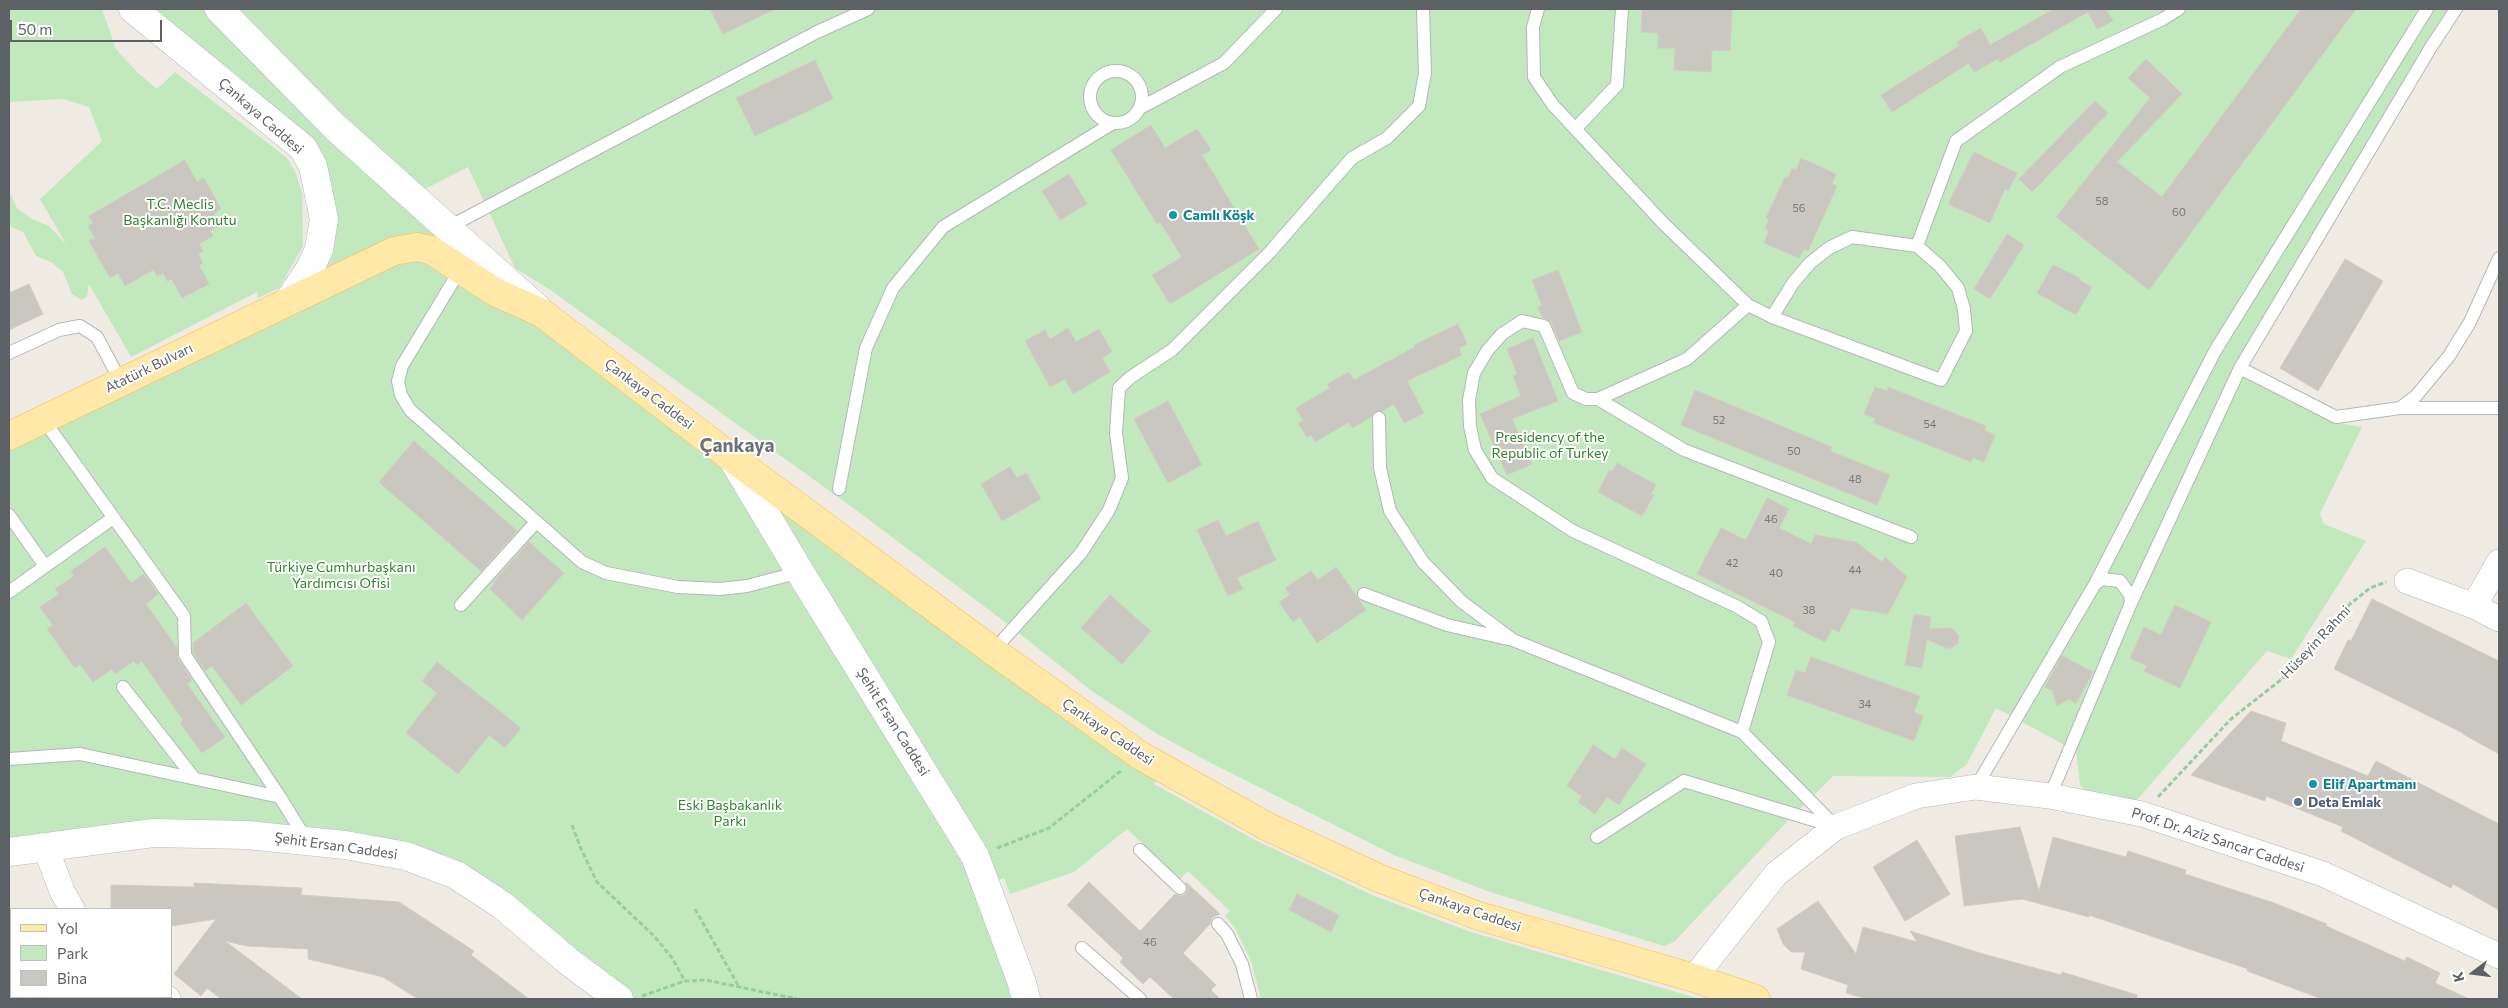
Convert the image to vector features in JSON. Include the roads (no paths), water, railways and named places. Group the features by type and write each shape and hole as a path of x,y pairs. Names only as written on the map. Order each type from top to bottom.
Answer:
{"main road":[{"name":"Çankaya Caddesi","path":"133,9 303,148 313,166 324,219 319,249 310,269 290,300"},
{"name":"Çankaya Caddesi","path":"219,9 335,127 542,313 732,458 992,651 1141,756 1268,827 1381,879 1479,916 1694,978 1756,999"},
{"name":"Çankaya Caddesi","path":"290,300 394,251 408,248 431,250 495,292 542,313"},
{"name":"Atatürk Bulvarı","path":"9,436 290,300"},
{"name":"Şehit Ersan Caddesi","path":"732,458 975,856 1022,983 1026,999"},
{"name":"Şehit Ersan Caddesi","path":"9,852 153,833 247,835 307,841 406,856 456,875 502,905 568,961 619,999"}],"street":[{"path":"2474,606 2499,562"},
{"path":"2407,581 2474,606 2499,619"},
{"name":"Prof. Dr. Aziz Sancar Caddesi","path":"1694,978 1776,874 1836,827 1916,796 1976,788 2050,796 2142,814 2323,874 2499,956"},
{"path":"46,846 62,891 71,908"}],"lane":[{"path":"447,228 817,32 868,9"},
{"path":"840,489 866,348 893,288 943,227 1083,139 1113,123 1128,121 1140,108 1224,63 1276,9"},
{"path":"992,651 1081,553 1109,510 1122,478 1116,433 1120,388 1131,377 1172,350 1270,252 1352,158 1387,138 1419,106 1425,73 1423,9"},
{"path":"1538,9 1534,27 1534,77 1552,105 1576,128 1664,224 1748,305 1772,317 1941,380 1966,331 1964,309 1958,288 1940,266 1917,246 1852,237 1828,248 1793,283 1772,317"},
{"path":"1576,128 1617,84 1622,9"},
{"path":"1917,246 1956,142 2060,67 2163,19 2179,9"},
{"path":"1976,788 2095,584 2215,351 2427,9"},
{"path":"2050,796 2131,603 2240,368 2431,47 2456,9"},
{"path":"1113,123 1097,114 1091,102 1092,89 1099,77 1112,71 1125,73 1136,80 1142,92 1140,108"},
{"path":"2400,408 2416,396 2448,356 2470,322 2499,258"},
{"path":"461,268 402,366 398,381 401,395 410,410 582,562 606,573 645,582 720,589 747,586 800,572"},
{"path":"1742,732 1769,642 1761,621 1736,606 1573,531 1492,478 1475,450 1470,426 1469,400 1474,373 1487,351 1502,334 1522,321 1544,326 1572,393 1586,399 1598,399 1687,359 1748,305"},
{"path":"9,353 59,330 80,326 97,337 121,382"},
{"path":"2240,368 2336,417 2400,408 2499,408"},
{"path":"1598,399 1684,450 1910,537"},
{"path":"1378,418 1380,468 1390,510 1423,562 1462,602 1512,640"},
{"path":"43,419 184,616 185,655 280,797 307,841"},
{"path":"9,515 45,566"},
{"path":"9,592 113,518"},
{"path":"461,605 536,522"},
{"path":"2095,584 2102,579 2120,581 2130,595 2131,603"},
{"path":"1364,594 1447,625 1512,640 1742,732 1836,827"},
{"path":"123,687 194,778"},
{"path":"9,759 80,754 280,797"},
{"path":"1597,837 1684,782 1836,827"},
{"path":"1140,850 1180,888"},
{"path":"1218,924 1227,934 1242,964 1251,999"},
{"path":"1082,948 1140,999"}],"place":[{"name":"Camlı Köşk","path":"1173,215"},
{"name":"Elif Apartmanı","path":"2313,784"},
{"name":"Deta Emlak","path":"2298,802"}],"district":[{"name":"Çankaya","path":"737,446"}],"park label":[{"name":"T.C. Meclis Başkanlığı Konutu","path":"180,212"},
{"name":"Presidency of the Republic of Turkey","path":"1550,446"},
{"name":"Türkiye Cumhurbaşkanı Yardımcısı Ofisi","path":"341,576"},
{"name":"Eski Başbakanlık Parkı","path":"730,814"}]}
